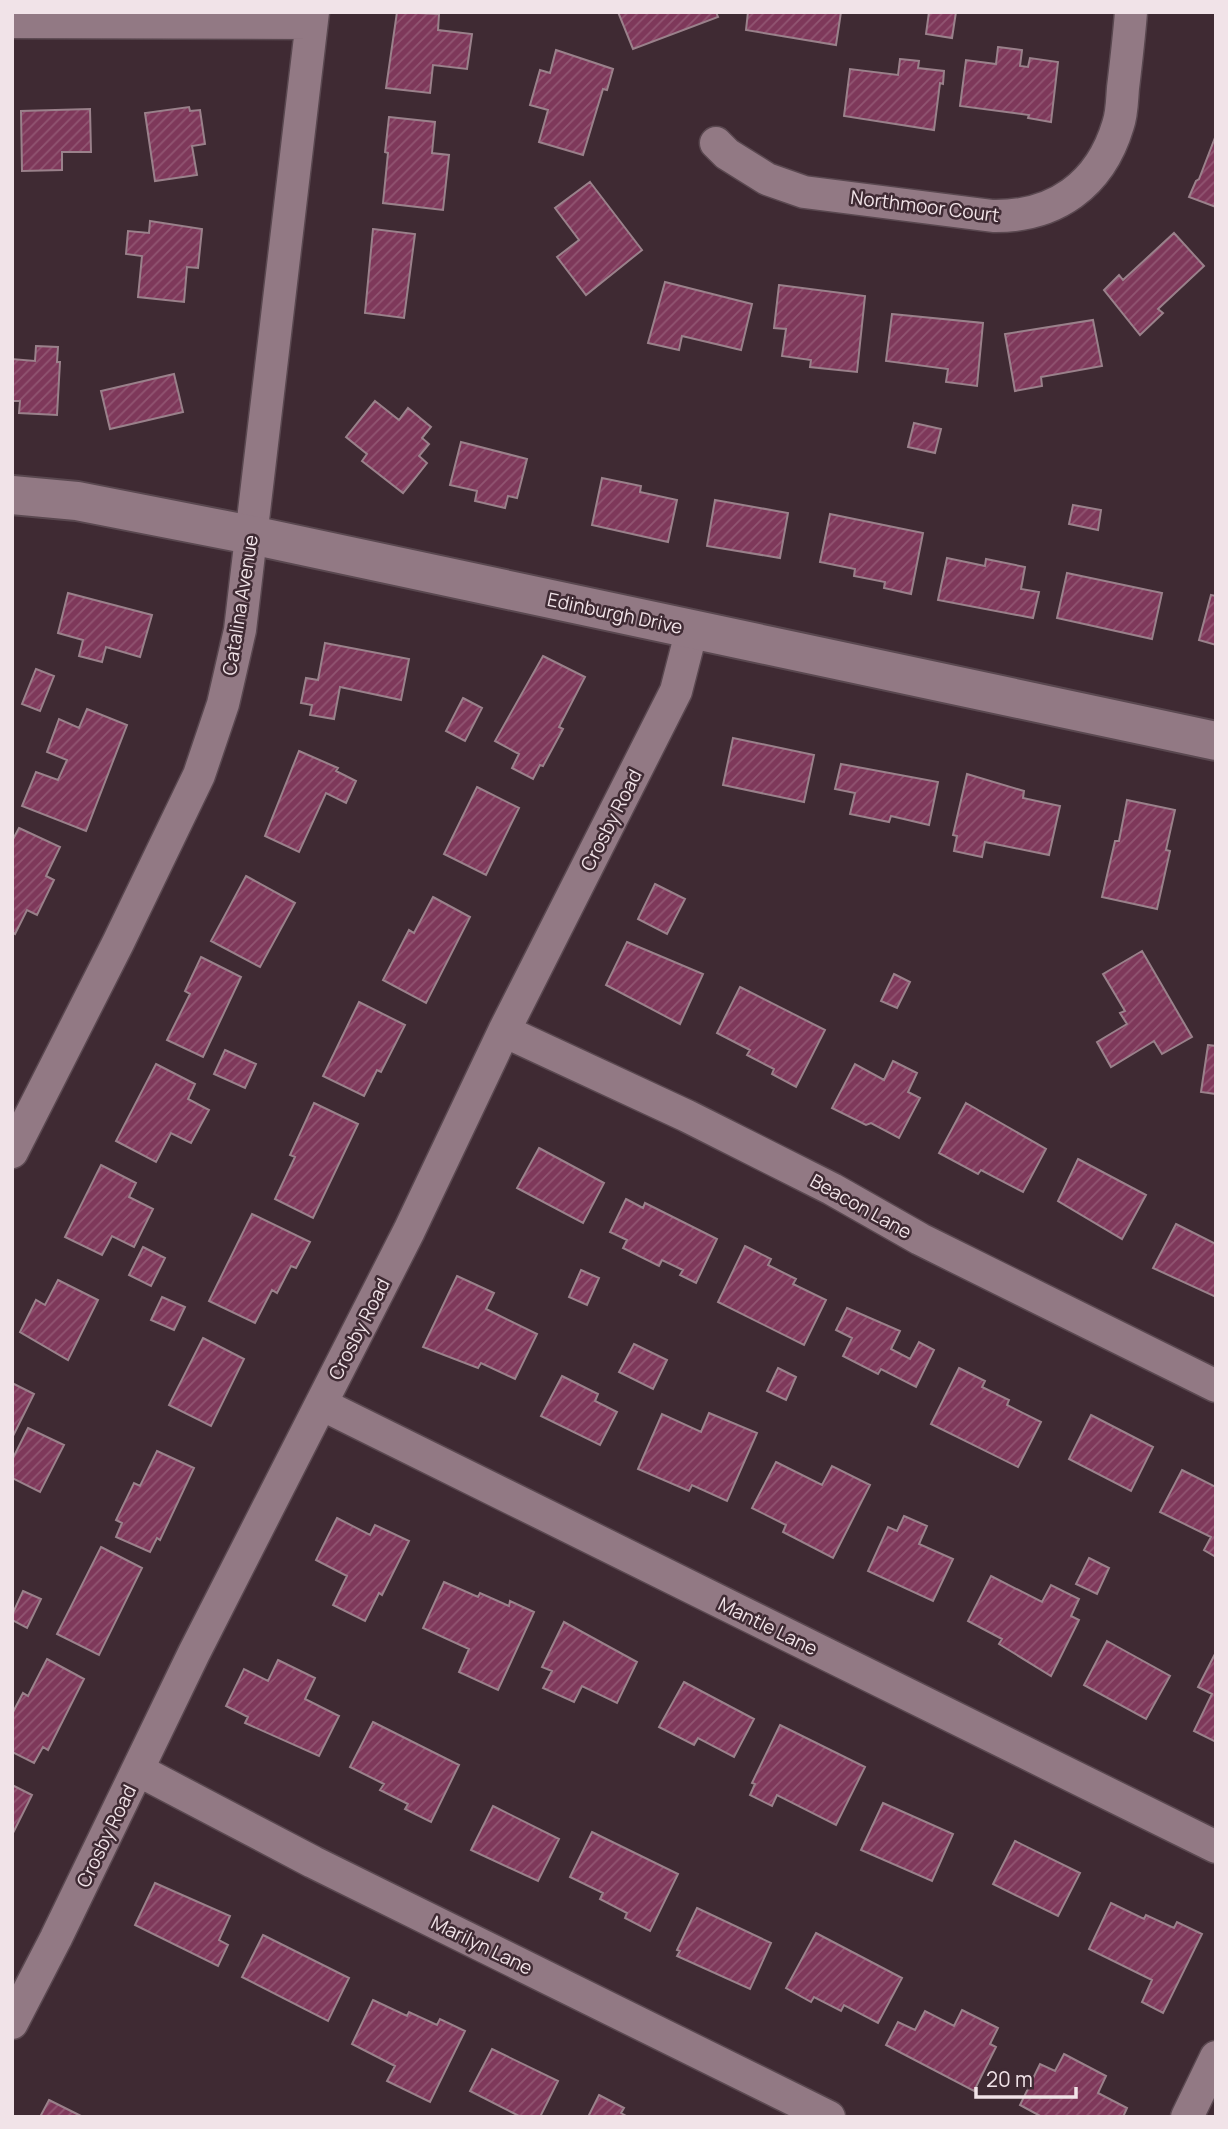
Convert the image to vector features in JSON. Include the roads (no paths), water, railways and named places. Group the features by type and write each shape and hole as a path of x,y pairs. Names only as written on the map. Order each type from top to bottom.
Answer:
{"street":[{"name":"Northmoor Court","path":"716,143 727,154 767,179 804,192 993,216 1012,216 1042,210 1074,193 1096,172 1109,151 1119,122 1132,12"},
{"path":"12,23 312,18"},
{"name":"Catalina Avenue","path":"12,1152 199,775 223,704 240,630 312,18"},
{"name":"Edinburgh Drive","path":"12,495 77,501 251,535 1216,741"},
{"name":"Crosby Road","path":"12,2023 194,1653 409,1231 504,1031 676,691 692,629"},
{"name":"Beacon Lane","path":"504,1031 699,1122 832,1189 920,1239 1216,1386"},
{"name":"Mantle Lane","path":"321,1404 1216,1847"},
{"name":"Marilyn Lane","path":"138,1770 313,1862 828,2117"},
{"path":"1186,2117 1216,2057"}]}
